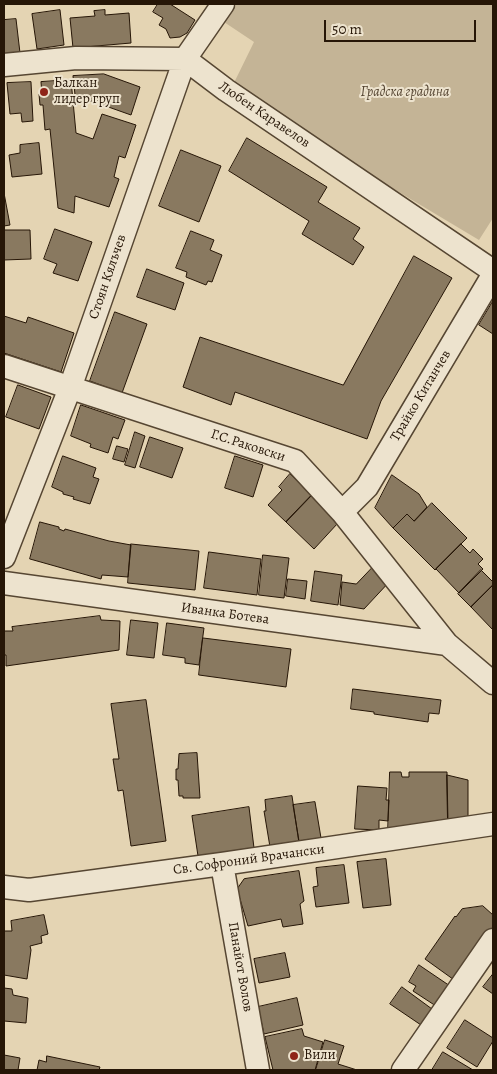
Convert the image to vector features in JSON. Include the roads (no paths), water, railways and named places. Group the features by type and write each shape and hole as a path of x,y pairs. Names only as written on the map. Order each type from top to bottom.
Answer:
{"street":[{"name":"Стоян Кялъчев","path":"4,557 70,388 185,59 223,4"},
{"path":"4,65 76,58 185,59"},
{"name":"Любен Каравелов","path":"185,59 226,90 493,271"},
{"name":"Трайко Китанчев","path":"342,512 366,487 493,275"},
{"name":"Г.С.Раковски","path":"4,366 295,461 342,512 447,644 493,683"},
{"name":"Иванка Ботева","path":"4,583 447,644"},
{"name":"Св. Софроний Врачански","path":"4,887 28,890 222,864 493,824"},
{"name":"Панайот Волов","path":"222,864 258,1070"},
{"path":"403,1070 493,940"}],"place":[{"name":"Балкан лидер груп","path":"44,92"},
{"name":"Вили","path":"294,1056"}],"park label":[{"name":"Градска градина","path":"405,93"}]}
